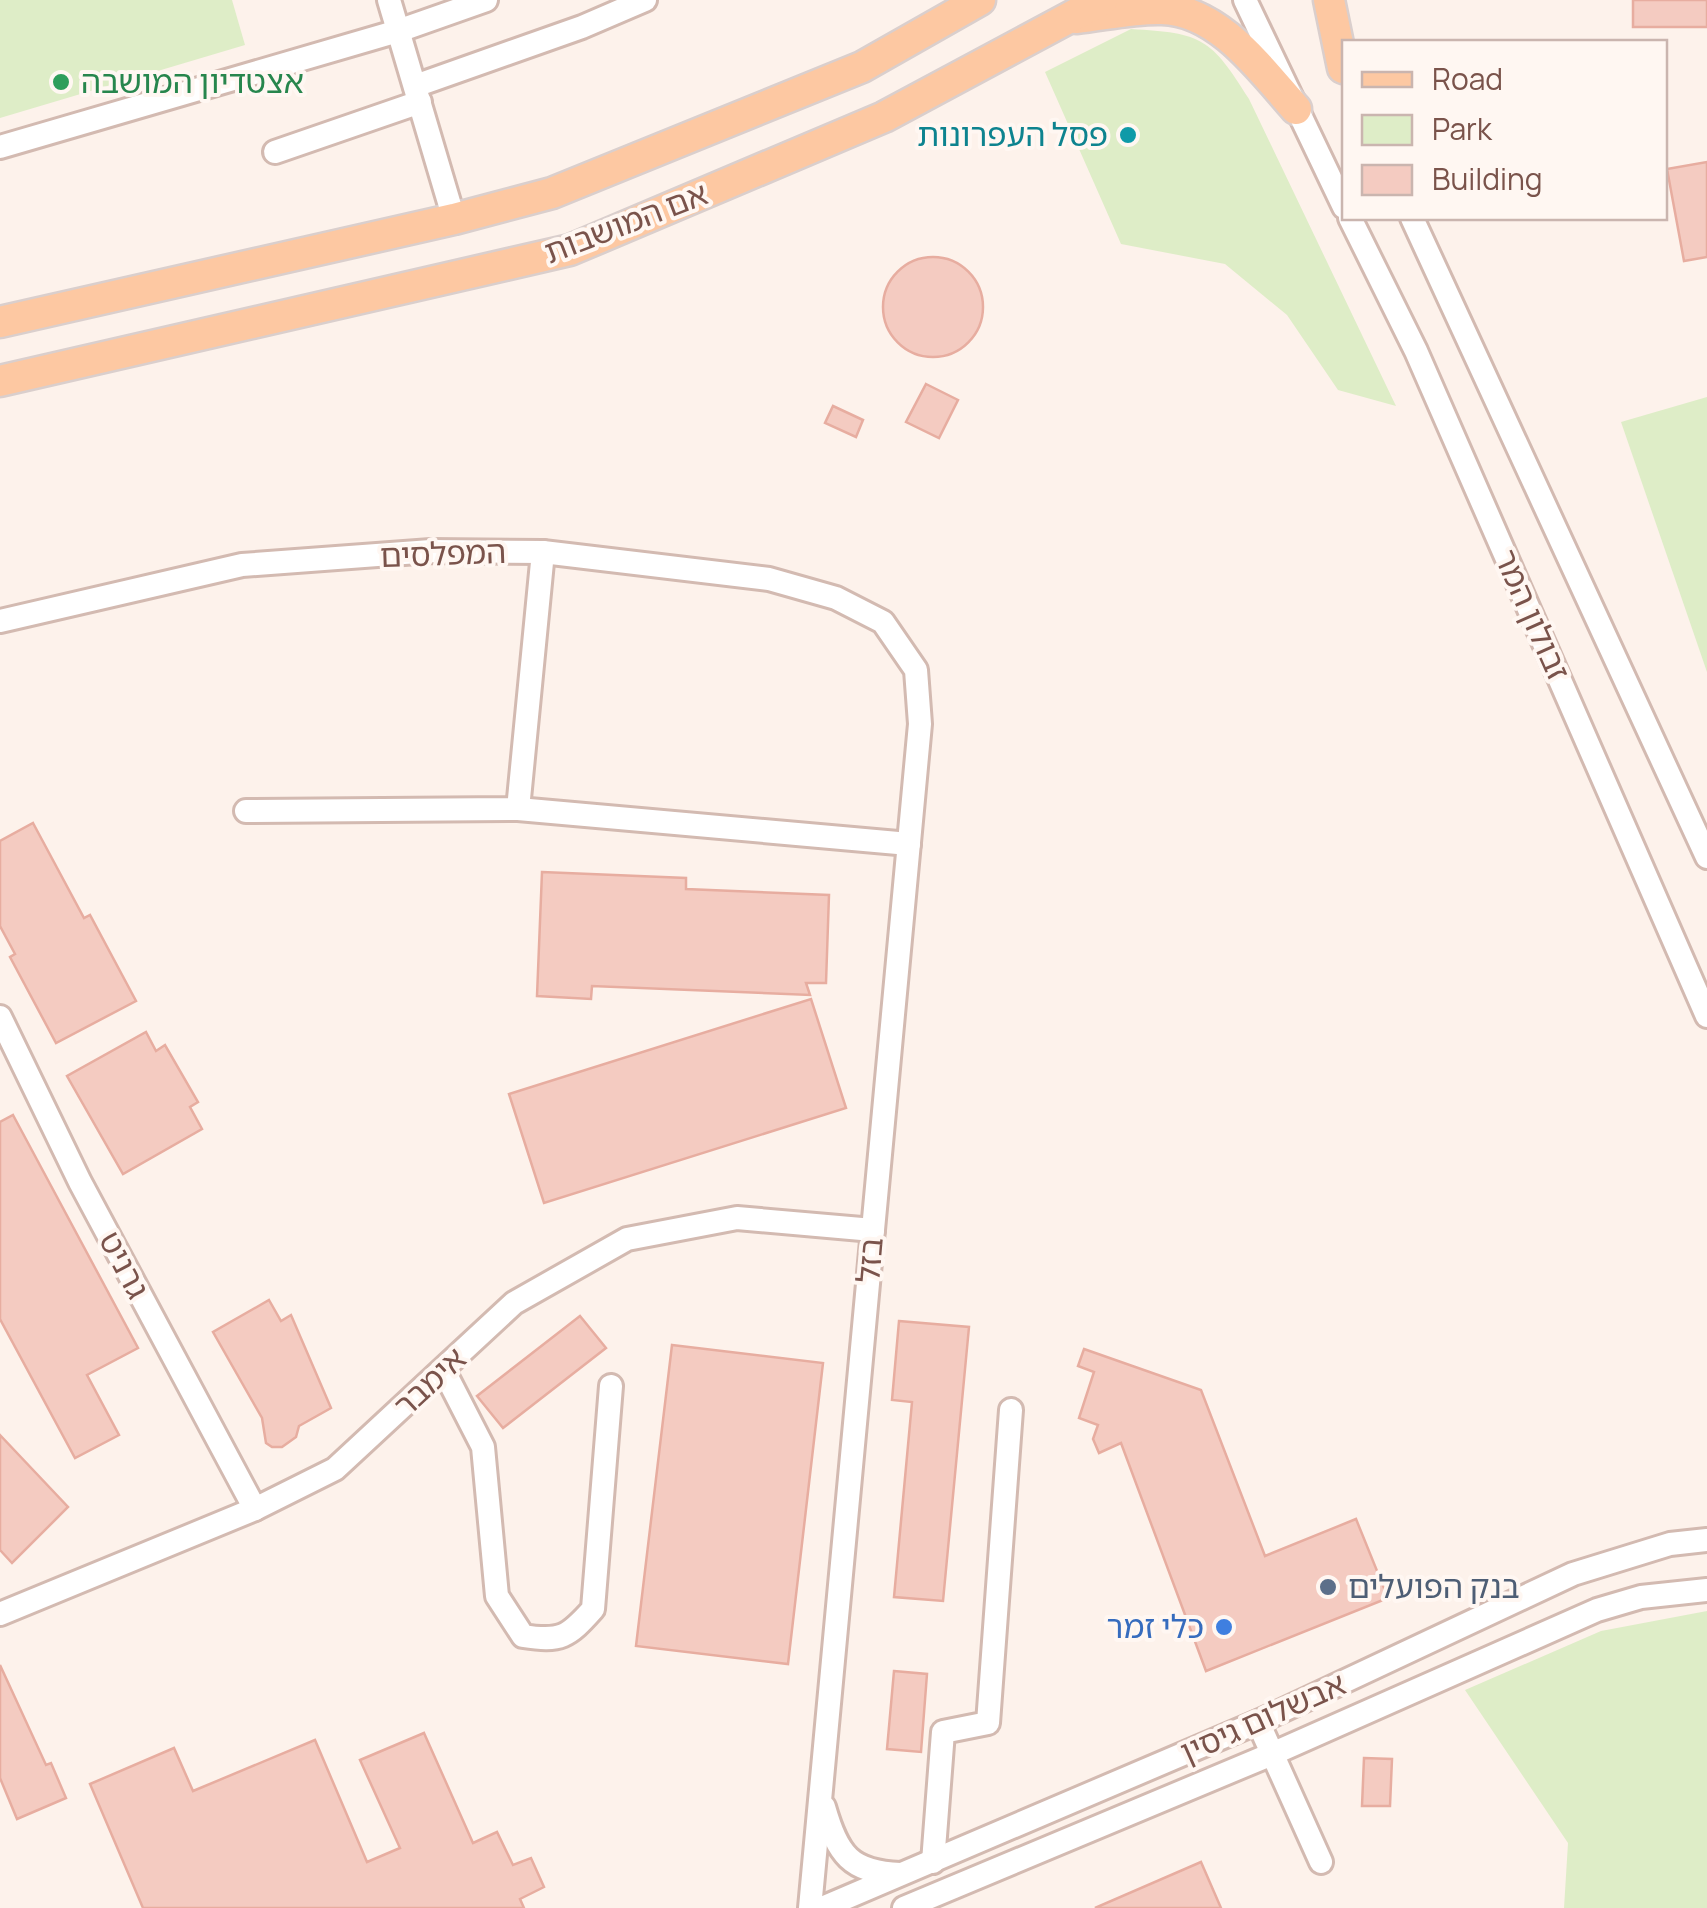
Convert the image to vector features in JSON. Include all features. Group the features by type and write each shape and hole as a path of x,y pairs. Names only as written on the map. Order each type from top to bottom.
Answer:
{"main road":[{"name":"אם המושבות","path":"0,322 454,219 552,193 862,67 980,0"},
{"name":"אם המושבות","path":"0,381 570,250 884,117 1102,0"},
{"path":"1328,0 1342,60"},
{"path":"1068,19 1165,8 1199,20 1231,36 1296,109"}],"street":[{"path":"389,0 454,219"},
{"path":"0,148 398,30 486,0"},
{"path":"275,152 645,0"},
{"path":"1244,0 1342,203"},
{"path":"1313,0 1342,65"},
{"name":"זבולון המר","path":"1351,220 1416,351 1707,1016"},
{"name":"זבולון המר","path":"1413,220 1706,854"},
{"name":"המפלסים","path":"0,620 242,565 431,551 544,552 769,579 836,598 883,622"},
{"path":"518,809 544,552"},
{"name":"בזל","path":"810,1908 920,724 916,670 883,622"},
{"path":"246,811 518,809 908,844"},
{"name":"גרניט","path":"0,1017 80,1182 254,1509"},
{"name":"אימבר","path":"0,1614 254,1509 334,1469 514,1303 627,1239 737,1218 873,1230"},
{"path":"444,1370 483,1447 497,1596 523,1636 548,1640 570,1634 593,1608 612,1386"},
{"path":"933,1862 942,1732 988,1724 1010,1410"},
{"name":"אבשלום גיסין","path":"822,1908 1258,1722 1572,1574 1670,1544 1707,1540"},
{"name":"אבשלום גיסין","path":"904,1908 1272,1754 1597,1610 1640,1597 1707,1590"},
{"path":"1258,1722 1322,1862"},
{"path":"821,1794 830,1827 850,1860 862,1870 904,1874"}],"green space":[{"name":"אצטדיון המושבה","path":"0,0 232,0 245,45 0,118"},
{"path":"1131,29 1190,37 1214,51 1225,63 1249,99 1396,406 1338,390 1287,315 1225,264 1121,244 1045,72"},
{"path":"1707,397 1707,672 1621,422"},
{"path":"1707,1611 1707,1908 1564,1908 1568,1843 1465,1690 1601,1631"}],"building":[{"path":"1633,0 1707,0 1707,27 1633,27"},
{"path":"1707,162 1707,257 1684,261 1667,169"},
{"path":"933,257 961,265 975,279 983,307 975,335 961,349 933,357 905,349 891,335 883,307 891,279 905,265"},
{"path":"926,384 958,400 939,438 906,422"},
{"path":"833,406 863,420 856,437 825,423"},
{"path":"33,823 84,918 90,915 136,1001 56,1043 10,957 15,954 0,926 0,841"},
{"path":"542,872 686,878 686,889 829,895 826,983 806,983 810,995 592,986 591,999 537,996"},
{"path":"811,999 846,1108 544,1203 509,1094"},
{"path":"146,1032 156,1051 165,1045 198,1102 190,1107 202,1129 123,1174 67,1076"},
{"path":"13,1115 138,1348 87,1375 119,1435 75,1458 0,1319 0,1122"},
{"path":"269,1300 281,1321 291,1315 331,1408 299,1426 296,1437 282,1447 266,1443 262,1418 213,1332"},
{"path":"580,1316 606,1348 503,1428 477,1396"},
{"path":"899,1321 969,1327 943,1601 894,1597 912,1402 892,1400"},
{"path":"672,1345 823,1363 788,1664 636,1646"},
{"path":"1084,1349 1201,1390 1265,1556 1356,1519 1388,1598 1206,1671 1121,1443 1099,1453 1093,1439 1098,1425 1079,1418 1094,1372 1078,1366"},
{"path":"0,1435 68,1507 12,1563 0,1550"},
{"path":"0,1665 46,1765 51,1763 66,1798 17,1819 0,1778"},
{"path":"894,1671 927,1674 921,1752 887,1749"},
{"path":"424,1733 473,1843 497,1832 513,1865 531,1858 544,1887 520,1899 524,1908 143,1908 90,1784 174,1748 193,1791 315,1740 367,1862 400,1848 360,1760"},
{"path":"1364,1758 1392,1759 1390,1806 1362,1806"},
{"path":"1201,1862 1221,1908 1095,1908"}],"place":[{"name":"אצטדיון המושבה","path":"61,82"},
{"name":"פסל העפרונות","path":"1128,135"},
{"name":"בנק הפועלים","path":"1328,1587"},
{"name":"כלי זמר","path":"1224,1627"}]}
